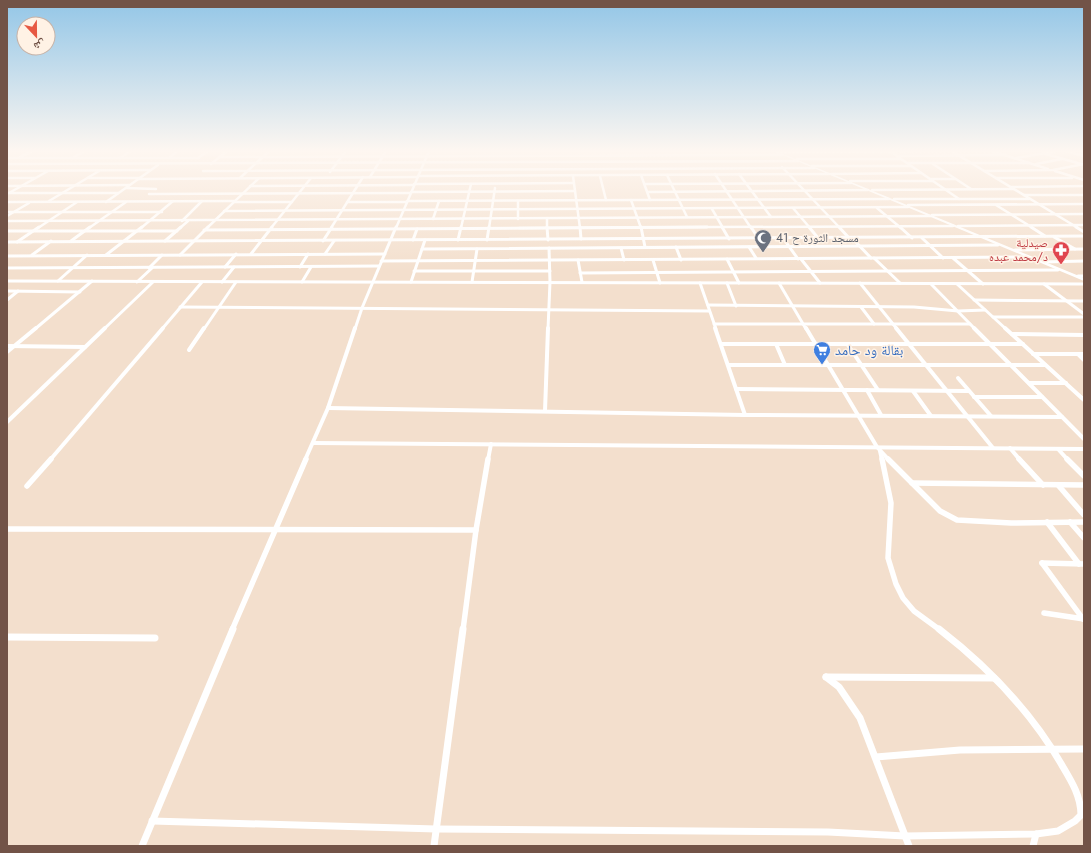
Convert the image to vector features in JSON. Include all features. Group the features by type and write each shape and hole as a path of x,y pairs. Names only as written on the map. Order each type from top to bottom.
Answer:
{"main road":[{"path":"872,191 1084,278"},
{"path":"872,191 908,206"},
{"path":"982,237 1058,270 1084,278"}],"street":[{"path":"47,202 67,191"},
{"path":"106,202 121,191"},
{"path":"139,202 153,191"},
{"path":"180,255 245,191"},
{"path":"252,254 269,230 301,191"},
{"path":"458,240 470,191"},
{"path":"487,240 494,191"},
{"path":"547,191 547,200"},
{"path":"149,194 574,191 581,239"},
{"path":"604,191 606,200"},
{"path":"727,191 758,238"},
{"path":"753,191 772,217"},
{"path":"805,191 850,238 900,283"},
{"path":"650,200 648,192 818,191"},
{"path":"947,191 972,208"},
{"path":"1016,191 1084,232"},
{"path":"142,846 275,529 328,408 362,308 411,192"},
{"path":"675,192 687,217"},
{"path":"1070,192 1075,195"},
{"path":"7,194 118,193"},
{"path":"323,240 353,193"},
{"path":"186,202 194,194"},
{"path":"1024,195 1084,195"},
{"path":"347,202 889,199"},
{"path":"894,199 1029,199"},
{"path":"532,219 533,200"},
{"path":"631,200 641,228 645,247"},
{"path":"182,221 202,201"},
{"path":"433,219 439,201"},
{"path":"518,201 518,219"},
{"path":"7,202 292,202"},
{"path":"7,216 31,202"},
{"path":"17,242 77,202"},
{"path":"70,241 126,202"},
{"path":"106,255 151,221 173,202"},
{"path":"224,211 877,208 908,206 1084,204"},
{"path":"995,205 1045,236"},
{"path":"793,208 818,238"},
{"path":"877,208 912,238"},
{"path":"712,209 729,239"},
{"path":"7,212 162,212"},
{"path":"977,212 981,214"},
{"path":"7,222 887,217 981,214 1084,214"},
{"path":"547,219 548,240"},
{"path":"165,241 188,221"},
{"path":"204,230 1084,225"},
{"path":"413,240 417,229"},
{"path":"7,231 176,230"},
{"path":"1054,236 1075,249"},
{"path":"7,242 1084,236"},
{"path":"783,238 820,283"},
{"path":"922,238 944,258"},
{"path":"573,239 574,248"},
{"path":"627,239 629,248"},
{"path":"714,239 718,247"},
{"path":"411,282 425,240"},
{"path":"503,240 503,248"},
{"path":"325,254 334,241"},
{"path":"32,255 51,242"},
{"path":"422,249 998,245"},
{"path":"676,247 681,260"},
{"path":"749,247 756,258"},
{"path":"472,282 477,248"},
{"path":"546,412 550,282 549,248"},
{"path":"621,248 624,260"},
{"path":"1015,250 1083,250"},
{"path":"225,267 236,254"},
{"path":"300,267 308,254"},
{"path":"7,256 385,254"},
{"path":"58,281 87,255"},
{"path":"137,282 162,255"},
{"path":"382,261 1028,257"},
{"path":"953,258 984,284"},
{"path":"727,259 739,283"},
{"path":"578,260 582,282"},
{"path":"653,260 660,283"},
{"path":"1044,262 1084,261"},
{"path":"7,268 379,266"},
{"path":"222,282 234,267"},
{"path":"302,282 311,267"},
{"path":"580,273 1058,270"},
{"path":"414,271 550,271"},
{"path":"7,281 1084,284"},
{"path":"7,352 92,281"},
{"path":"7,422 153,282"},
{"path":"27,486 202,282"},
{"path":"189,350 236,282"},
{"path":"700,283 745,414"},
{"path":"727,283 736,306"},
{"path":"779,283 878,449 940,511 957,520 1011,523 1084,522"},
{"path":"860,283 966,417 993,448"},
{"path":"931,284 1084,439"},
{"path":"957,284 1083,398"},
{"path":"1044,284 1084,316"},
{"path":"7,291 80,292"},
{"path":"7,300 18,291"},
{"path":"974,300 1084,301"},
{"path":"708,305 914,307 958,311 985,310"},
{"path":"180,307 710,311"},
{"path":"861,307 874,324"},
{"path":"993,317 1084,316"},
{"path":"714,324 970,324"},
{"path":"1012,334 1084,335"},
{"path":"721,344 816,344 848,346 1022,344"},
{"path":"776,344 785,365"},
{"path":"7,346 84,347"},
{"path":"848,346 878,390"},
{"path":"1033,354 1084,354"},
{"path":"1078,354 1084,360"},
{"path":"729,365 1045,365"},
{"path":"958,378 991,416"},
{"path":"1029,383 1066,383"},
{"path":"736,389 913,391 968,390"},
{"path":"867,390 881,415"},
{"path":"913,391 931,416"},
{"path":"974,397 1042,397"},
{"path":"328,408 546,412 1062,417"},
{"path":"1077,432 1084,432"},
{"path":"313,443 878,449 1084,449"},
{"path":"434,846 476,530 491,444"},
{"path":"1010,448 1042,485"},
{"path":"152,821 436,829 828,832 905,836 1036,834 1058,831 1075,822 1081,815 1081,807 1074,786 1053,749 1017,700 962,647 914,611 899,591 888,558 891,503 878,449"},
{"path":"1058,449 1084,476"},
{"path":"912,483 1084,485"},
{"path":"1058,485 1084,515"},
{"path":"1047,522 1082,564"},
{"path":"1070,522 1084,538"},
{"path":"7,529 476,530"},
{"path":"1082,564 1042,563 1083,619"},
{"path":"1044,614 1083,619"},
{"path":"7,637 155,638"},
{"path":"909,846 860,718 839,687 826,677 994,678"},
{"path":"876,757 960,750 1084,749"},
{"path":"1033,846 1036,834"}],"shaded area":[{"path":"7,191 1084,191 1084,846 7,846"}],"place":[{"name":"مسجد الثورة ح 41","path":"763,253"},
{"name":"صيدلية د/محمد عبده","path":"1061,265"},
{"name":"بقالة ود حامد","path":"822,365"}]}
